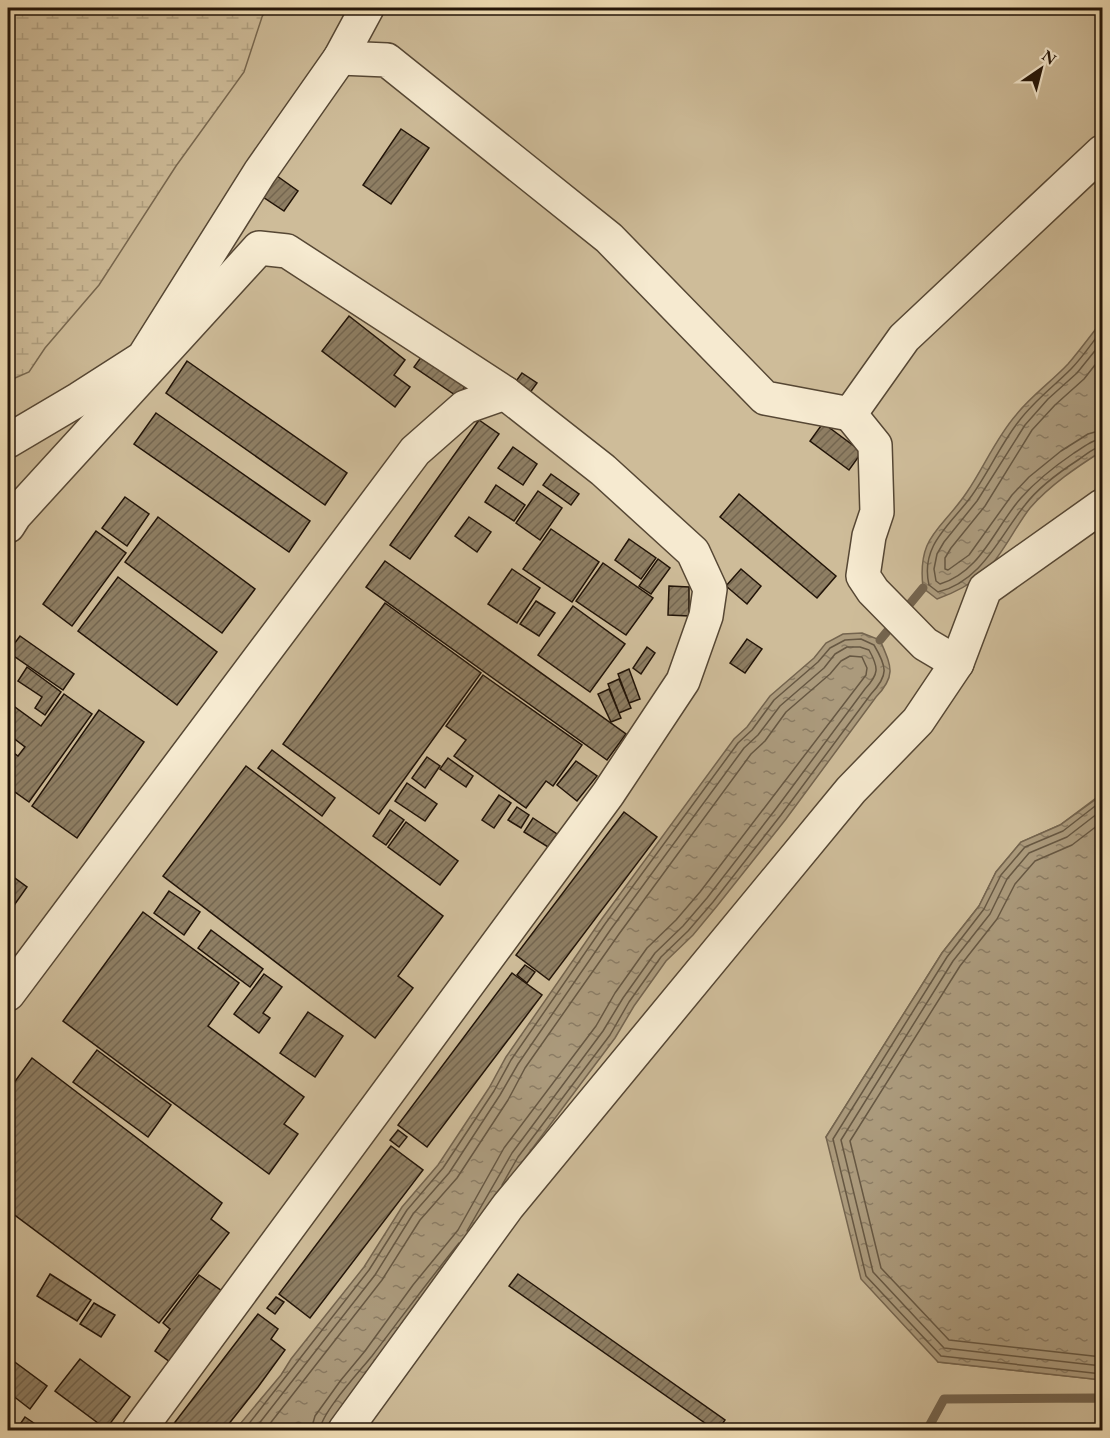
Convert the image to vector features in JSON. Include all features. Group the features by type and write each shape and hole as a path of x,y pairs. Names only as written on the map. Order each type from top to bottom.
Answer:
{"street":[{"path":"8,441 80,399 143,358 260,172 340,57 367,8"},
{"path":"340,57 387,60 609,238 765,398 850,414 875,445 877,512 869,536 863,576 873,591 925,644 957,663"},
{"path":"850,414 904,338 1102,152"},
{"path":"8,526 15,515 259,248 287,251 505,393 603,470 693,552 710,589 706,615 683,681 608,794 139,1431"},
{"path":"8,994 415,451 465,407 505,393"},
{"path":"345,1431 508,1206 851,790 918,721 957,663 985,590 1102,506"}],"green space":[{"path":"8,8 1102,8 1102,786 1096,798 1060,825 1021,842 996,872 979,906 942,953 826,1137 938,1362 1102,1380 1102,1430 8,1430"},
{"path":"8,8 267,8 244,72 176,166 99,285 45,348 29,372 8,381"}],"water":[{"path":"1102,321 1102,451 1064,477 1030,508 985,572 962,588 937,599 923,588 922,570 927,545 967,492 1009,424 1028,402 1068,364"},
{"path":"862,633 880,640 887,657 890,670 883,689 786,819 717,906 693,935 666,961 634,1006 615,1038 523,1161 332,1430 235,1430 281,1375 291,1359 364,1267 402,1207 438,1165 489,1088 506,1057 601,920 734,739 747,727 770,696 814,658 826,643 843,634"},
{"path":"1102,786 1102,1380 938,1362 861,1279 826,1137 942,953 979,906 996,872 1021,842 1060,825 1096,799"}],"building":[{"path":"401,129 429,148 391,204 363,185"},
{"path":"277,176 298,191 284,211 263,197"},
{"path":"349,316 405,360 394,375 410,387 395,407 322,351"},
{"path":"422,356 466,385 458,397 414,367"},
{"path":"187,361 347,473 325,505 166,393"},
{"path":"522,373 537,383 529,394 514,384"},
{"path":"156,413 310,521 289,552 134,444"},
{"path":"479,420 499,434 410,559 390,545"},
{"path":"823,423 862,452 849,470 810,441"},
{"path":"513,447 537,464 523,485 498,468"},
{"path":"551,474 579,494 571,505 543,485"},
{"path":"496,485 525,505 514,521 485,502"},
{"path":"538,491 562,508 540,540 516,523"},
{"path":"739,494 836,576 817,598 720,517"},
{"path":"125,497 149,514 127,546 102,528"},
{"path":"158,517 255,589 222,633 125,562"},
{"path":"469,517 491,532 477,552 455,536"},
{"path":"551,529 599,562 572,602 523,569"},
{"path":"96,531 126,553 72,626 43,604"},
{"path":"629,539 656,558 641,579 615,560"},
{"path":"658,559 670,568 651,594 639,586"},
{"path":"385,561 626,734 607,760 366,587"},
{"path":"603,563 653,598 626,635 576,601"},
{"path":"512,569 540,588 517,623 488,604"},
{"path":"741,569 761,586 747,604 726,586"},
{"path":"118,577 217,652 177,705 78,631"},
{"path":"669,586 689,587 689,616 668,615"},
{"path":"536,601 555,613 539,636 520,624"},
{"path":"385,603 481,673 379,814 283,744"},
{"path":"573,606 625,644 590,692 538,655"},
{"path":"20,636 74,674 63,690 8,652"},
{"path":"747,639 762,649 745,673 730,663"},
{"path":"647,647 655,653 641,674 633,668"},
{"path":"27,667 61,692 45,715 35,708 42,697 18,681"},
{"path":"629,669 640,699 629,703 618,674"},
{"path":"483,675 582,745 553,786 546,781 526,808 454,756 466,740 446,726"},
{"path":"619,679 631,708 619,713 608,684"},
{"path":"609,689 621,718 611,722 598,694"},
{"path":"64,694 92,714 29,802 8,787 8,755 11,751 18,756 25,747 8,734 8,702 41,726"},
{"path":"99,710 144,742 77,838 32,806"},
{"path":"272,750 335,798 322,816 258,768"},
{"path":"427,757 440,766 425,788 412,778"},
{"path":"448,758 473,776 466,787 440,769"},
{"path":"576,761 597,776 577,801 557,785"},
{"path":"246,766 443,916 398,976 413,988 375,1038 163,876"},
{"path":"407,783 437,804 425,821 395,801"},
{"path":"499,795 511,803 494,828 482,820"},
{"path":"517,807 529,815 521,828 508,820"},
{"path":"390,810 404,820 386,845 373,836"},
{"path":"624,812 657,837 549,980 516,955"},
{"path":"533,818 557,834 548,847 524,832"},
{"path":"406,822 458,861 440,885 388,847"},
{"path":"8,873 27,887 8,914"},
{"path":"169,891 200,912 184,935 154,913"},
{"path":"143,912 239,983 208,1026 304,1097 284,1124 298,1134 269,1174 63,1021"},
{"path":"211,930 263,969 250,987 198,948"},
{"path":"525,965 535,972 527,983 517,975"},
{"path":"512,973 542,995 427,1147 398,1125"},
{"path":"264,974 282,987 263,1013 270,1018 259,1033 234,1014"},
{"path":"308,1012 343,1036 315,1077 280,1053"},
{"path":"97,1050 171,1105 148,1137 73,1082"},
{"path":"32,1058 222,1203 211,1219 229,1233 159,1323 8,1210 8,1091"},
{"path":"398,1130 407,1137 399,1147 390,1140"},
{"path":"391,1146 423,1170 310,1318 279,1294"},
{"path":"50,1274 91,1300 77,1321 37,1296"},
{"path":"518,1274 725,1420 718,1430 509,1286"},
{"path":"199,1275 222,1291 170,1362 155,1351 170,1329 163,1323"},
{"path":"276,1297 284,1302 275,1314 267,1308"},
{"path":"94,1303 115,1315 101,1337 80,1324"},
{"path":"258,1314 278,1329 271,1339 285,1350 258,1387 224,1430 169,1430"},
{"path":"8,1357 47,1386 30,1409 8,1392"},
{"path":"80,1359 130,1397 106,1429 55,1391"},
{"path":"25,1417 44,1430 16,1430"}],"waterway":[{"path":"880,640 923,588"},
{"path":"927,1430 944,1399 1097,1398 1102,1402"}]}
